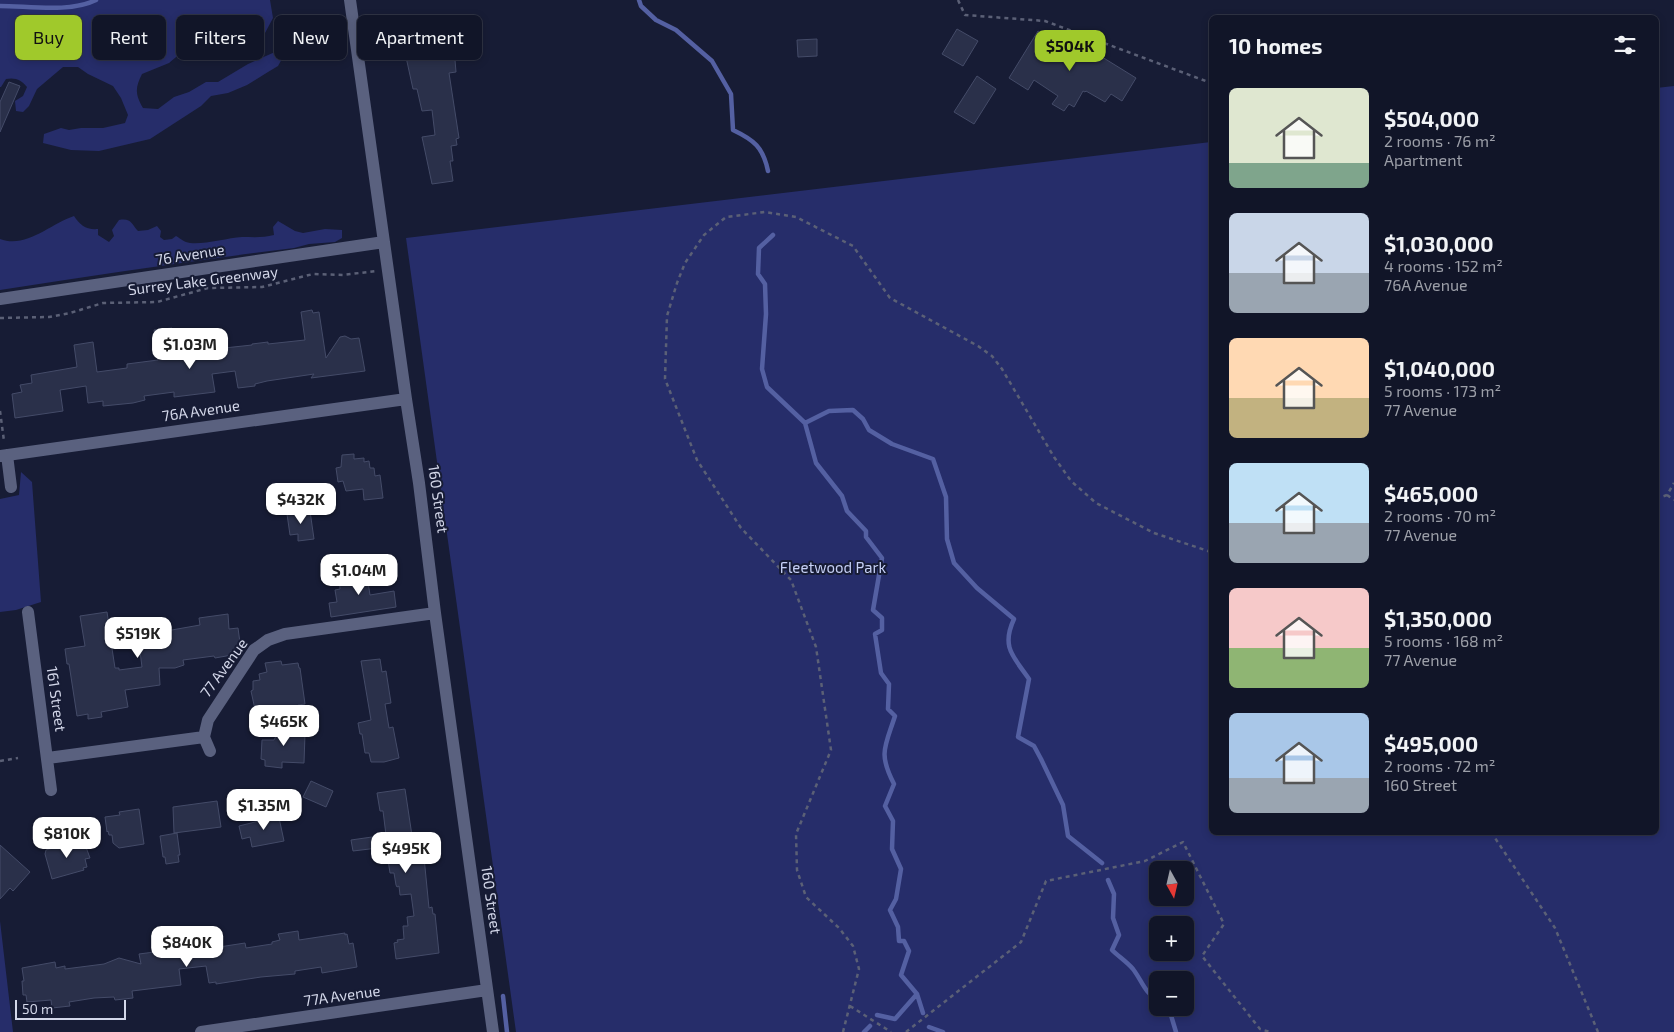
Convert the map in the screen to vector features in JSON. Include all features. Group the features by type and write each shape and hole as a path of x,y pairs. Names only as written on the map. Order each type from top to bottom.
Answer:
{"street":[{"name":"160 Street","path":"350,0 428,547 435,614 492,1032"},
{"name":"76 Avenue","path":"0,299 384,242"},
{"name":"76A Avenue","path":"4,452 406,398"},
{"path":"4,452 12,487"},
{"name":"161 Street","path":"28,612 51,790"},
{"name":"77 Avenue","path":"204,737 208,720 254,650 268,640 285,634 435,614"},
{"path":"48,758 204,737 210,751"},
{"name":"77A Avenue","path":"201,1032 487,990"}],"path":[{"path":"958,0 965,15 1045,21 1209,82"},
{"path":"843,1032 859,969 853,946 839,928 806,897 797,870 796,834 831,750 816,647 791,580 741,528 697,460 665,379 667,316 685,263 704,235 726,217 765,212 796,217 853,246 890,298 978,346 992,356 1002,369 1054,458 1070,481 1096,503 1154,533 1209,551"},
{"name":"Surrey Lake Greenway","path":"0,318 49,317 103,303 157,302 208,288 262,287 313,274 380,271"},
{"path":"0,411 4,452"},
{"path":"1659,498 1667,495 1674,483"},
{"path":"1667,495 1674,500"},
{"path":"0,761 18,758"},
{"path":"1493,835 1555,928 1598,1032"},
{"path":"906,1032 1021,942 1046,880 1145,861 1183,842 1224,924 1202,956 1260,1029 1270,1032"},
{"path":"850,1006 891,1032"}],"green space":[{"path":"0,0 270,0 273,18 264,33 264,15 176,15 176,57 169,63 142,74 137,91 138,99 143,108 158,109 174,97 189,92 206,82 218,82 248,64 257,60 264,60 264,57 274,52 274,60 281,60 278,66 247,85 228,93 211,96 201,106 150,139 99,151 71,150 43,143 44,134 61,128 69,130 103,128 125,123 128,115 121,98 113,86 78,67 63,67 37,89 29,106 23,112 16,111 15,101 23,96 27,87 21,81 12,78 6,79 0,87"},
{"name":"Fleetwood Park","path":"1674,86 1674,1032 516,1032 406,238 1209,142 1209,835 1659,835 1659,88"},
{"path":"74,216 84,226 90,229 98,229 98,235 109,242 114,236 112,230 119,220 131,222 138,231 148,230 157,226 161,231 160,237 164,240 172,239 176,236 190,243 274,235 273,227 278,221 295,231 303,233 325,229 342,230 342,238 335,242 309,244 294,248 0,290 0,239 19,241 29,238"},
{"path":"21,472 32,482 41,602 16,610 0,612 0,499 19,495"},
{"path":"0,921 13,1032 0,1032"}],"building":[{"path":"957,29 978,41 963,66 942,54"},
{"path":"1038,31 1059,45 1073,39 1136,78 1122,101 1111,94 1105,102 1083,91 1074,107 1069,104 1064,111 1052,104 1058,96 1034,80 1028,90 1009,78"},
{"path":"817,39 817,56 798,57 797,40"},
{"path":"407,60 455,60 456,72 449,73 459,138 456,139 457,145 451,146 453,161 450,161 453,181 432,184 422,137 435,135 432,110 422,111 417,89 413,89"},
{"path":"977,76 996,89 974,124 954,112"},
{"path":"9,82 20,86 0,132 0,102"},
{"path":"312,310 313,313 319,312 326,358 340,337 359,338 365,371 311,378 314,374 267,381 255,384 255,386 238,388 235,371 212,374 215,392 174,397 174,392 144,396 145,400 133,403 103,406 103,401 88,403 86,386 60,390 63,411 15,418 12,394 22,392 20,385 32,383 31,375 77,367 74,345 93,342 97,372 127,368 127,364 158,360 154,330 172,328 175,347 205,343 206,350 268,342 268,344 305,340 301,312"},
{"path":"354,454 354,459 364,458 364,462 369,461 370,468 374,468 375,476 380,475 383,498 364,500 363,489 346,491 343,481 338,482 336,468 341,467 342,455"},
{"path":"310,511 314,539 298,541 298,534 290,535 287,514"},
{"path":"366,569 370,595 394,591 396,607 331,617 329,603 337,602 335,590 340,589 339,573"},
{"path":"107,612 115,642 111,642 115,668 119,668 119,670 142,667 138,636 200,625 199,618 228,614 229,629 238,628 241,650 231,651 232,655 215,658 214,656 183,660 184,665 175,668 159,668 160,685 125,690 128,707 101,712 102,717 88,719 88,714 77,716 65,649 85,646 80,616"},
{"path":"380,659 382,672 386,671 391,703 385,704 389,728 393,727 399,758 384,762 371,762 369,753 365,753 358,723 371,720 361,661"},
{"path":"281,661 282,665 298,663 305,704 298,705 298,712 270,716 269,712 256,714 251,691 253,690 253,681 260,680 259,674 267,672 265,663"},
{"path":"285,719 305,734 304,763 282,762 282,768 265,766 265,760 261,759 262,740 274,740"},
{"path":"311,781 333,791 326,807 303,797"},
{"path":"405,789 414,849 423,847 429,908 432,907 433,914 435,914 439,953 396,959 394,943 398,942 397,940 404,939 403,926 408,926 407,917 414,916 411,894 400,895 394,873 390,873 386,847 353,851 351,840 386,835 383,811 380,811 377,793"},
{"path":"217,801 221,827 174,833 173,807"},
{"path":"139,809 144,844 119,848 113,843 112,835 109,835 107,832 105,817 120,815 119,812"},
{"path":"278,813 284,841 252,847 250,837 242,839 239,826 267,819 266,815"},
{"path":"177,833 179,862 166,864 160,836"},
{"path":"83,839 90,858 85,859 87,867 83,868 84,870 52,879 45,854 46,850"},
{"path":"0,845 30,872 13,891 10,888 0,899"},
{"path":"298,931 299,940 347,934 349,944 353,943 357,967 322,973 321,967 295,971 295,974 216,984 216,982 209,983 206,966 179,969 181,985 132,991 133,998 115,1000 114,997 94,998 69,1002 70,1006 52,1008 51,1000 27,1002 26,995 23,995 22,981 24,981 22,968 55,962 56,968 65,966 65,969 104,964 119,958 141,964 139,954 193,947 193,951 245,943 246,948 272,944 272,942 280,940 278,934"}],"waterway":[{"path":"0,6 62,8 86,4 96,0"},
{"path":"639,0 641,6 656,20 676,30 712,61 731,94 733,130 747,137 756,145 763,156 768,171"},
{"path":"773,235 759,248 758,274 765,284 766,314 762,369 767,387 805,423 829,411 853,410 863,419 869,430 892,444 933,459 946,497 947,539 954,563 977,588 1014,619 1010,629 1009,644 1014,657 1029,679 1018,737 1034,746 1041,759 1063,805 1068,836 1102,863"},
{"path":"805,423 816,463 842,496 847,511 866,531 866,537 882,558 873,610 882,618 882,630 875,634 881,673 889,684 888,709 895,716 885,750 886,765 894,784 885,806 893,821 892,849 901,869 896,899 890,910 898,927 899,941 904,941 909,951 901,975 917,994 923,1013"},
{"path":"1108,880 1114,894 1113,918 1119,935 1112,950 1133,969 1149,993"},
{"path":"877,1015 895,1019 917,994"},
{"path":"503,996 507,1032"},
{"path":"1171,1016 1176,1032"},
{"path":"864,1032 870,1026"},
{"path":"929,1027 943,1032"}]}
